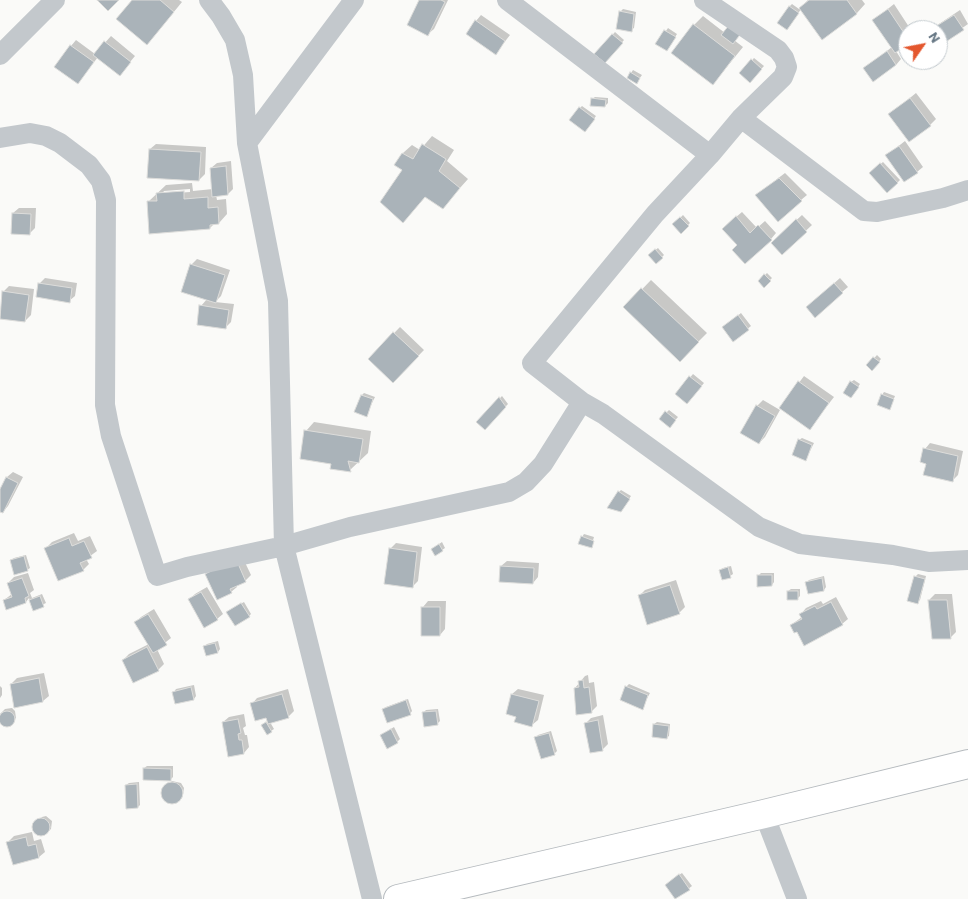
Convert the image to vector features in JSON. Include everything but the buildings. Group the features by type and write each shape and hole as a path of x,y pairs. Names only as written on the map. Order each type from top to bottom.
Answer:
{"main road":[{"path":"398,899 428,896 968,764"}],"street":[{"path":"0,55 55,0"},
{"path":"208,0 221,16 235,40 242,75 247,143 278,302 284,546 372,899"},
{"path":"247,143 354,0"},
{"path":"704,0 778,50 784,58 787,67 783,78 741,118 710,155 655,214 532,363 582,402 603,414 759,527 800,544 893,555 929,562 968,560"},
{"path":"517,3 710,155"},
{"path":"741,118 864,210 877,212 943,198 968,190"},
{"path":"0,138 30,133 46,136 60,143 89,165 101,181 106,200 105,405 110,436 157,576 187,567 284,546 350,527 509,492 526,482 543,464 582,402"},
{"path":"764,814 797,899"}]}
